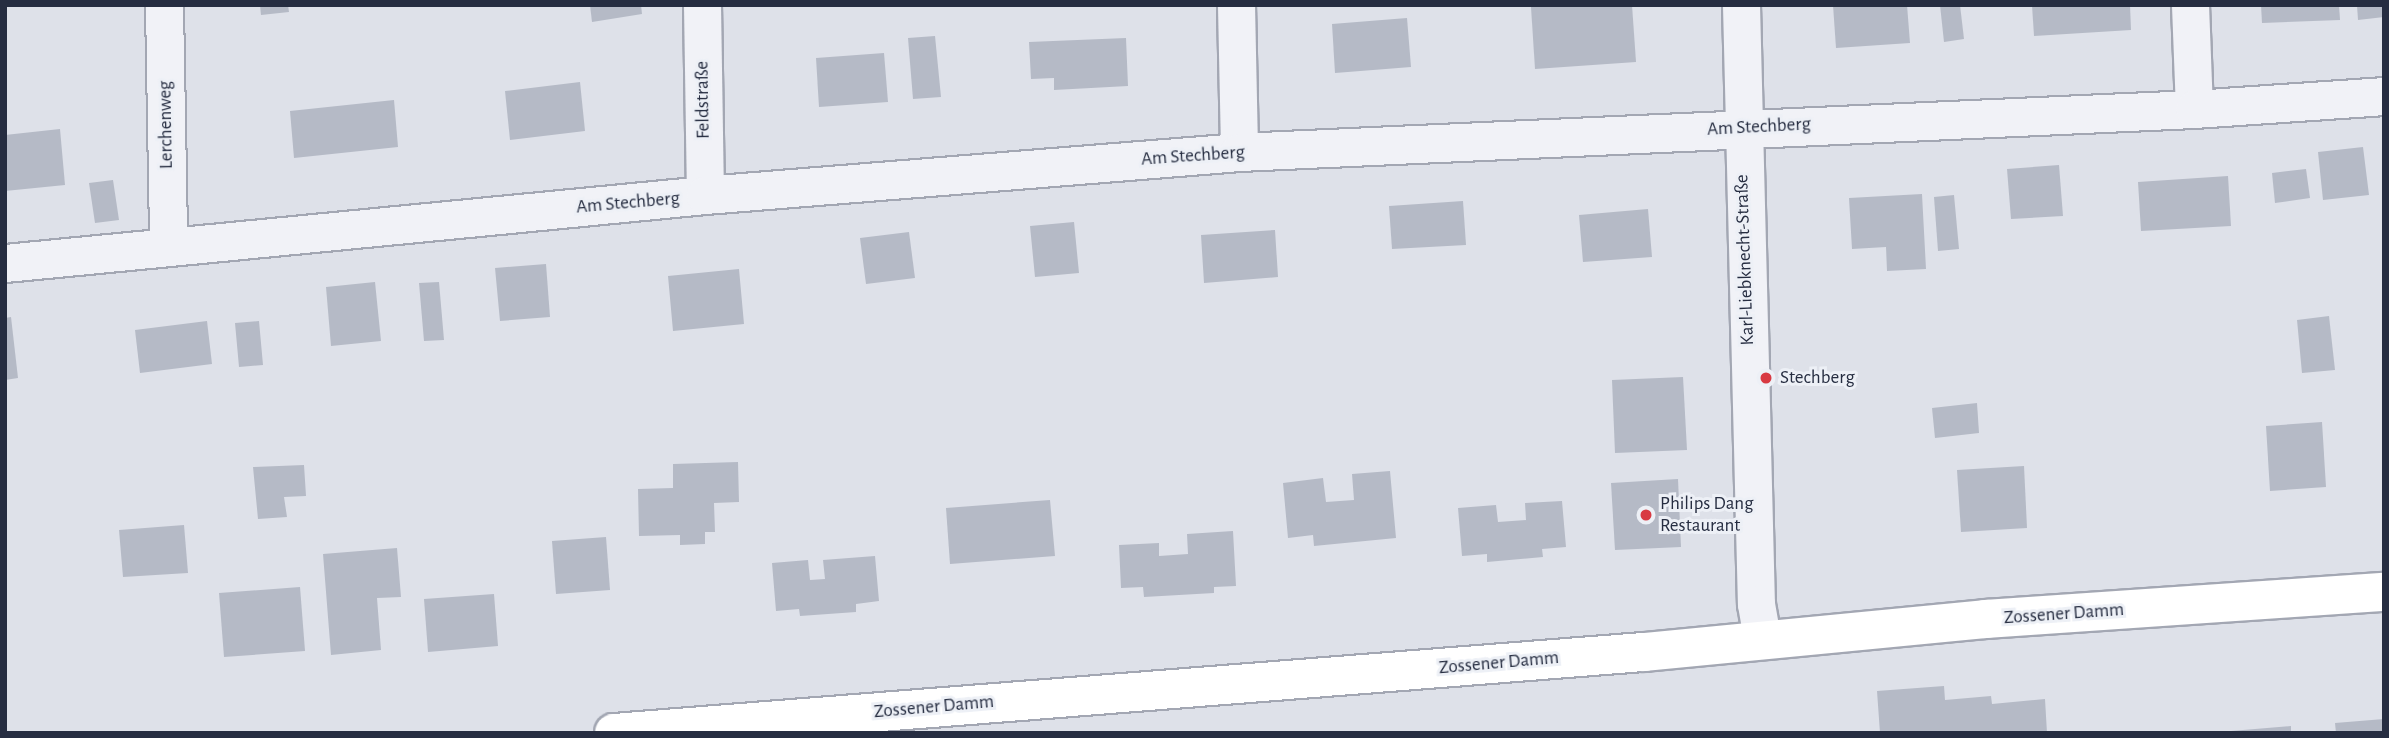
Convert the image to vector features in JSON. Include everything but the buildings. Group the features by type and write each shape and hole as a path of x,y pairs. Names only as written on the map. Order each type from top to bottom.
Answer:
{"main road":[{"name":"Zossener Damm","path":"614,733 1762,639 2384,592"}],"street":[{"name":"Lerchenweg","path":"164,5 168,245"},
{"name":"Feldstraße","path":"702,5 705,195"},
{"path":"1236,5 1239,152"},
{"name":"Karl-Liebknecht-Straße","path":"1741,5 1741,128 1756,604 1762,639"},
{"path":"2190,5 2194,109"},
{"name":"Am Stechberg","path":"5,263 168,245 705,195 1239,152 2194,109 2384,96"}],"place":[{"name":"Stechberg","path":"1766,378"},
{"name":"Philips Dang Restaurant","path":"1646,515"}]}
